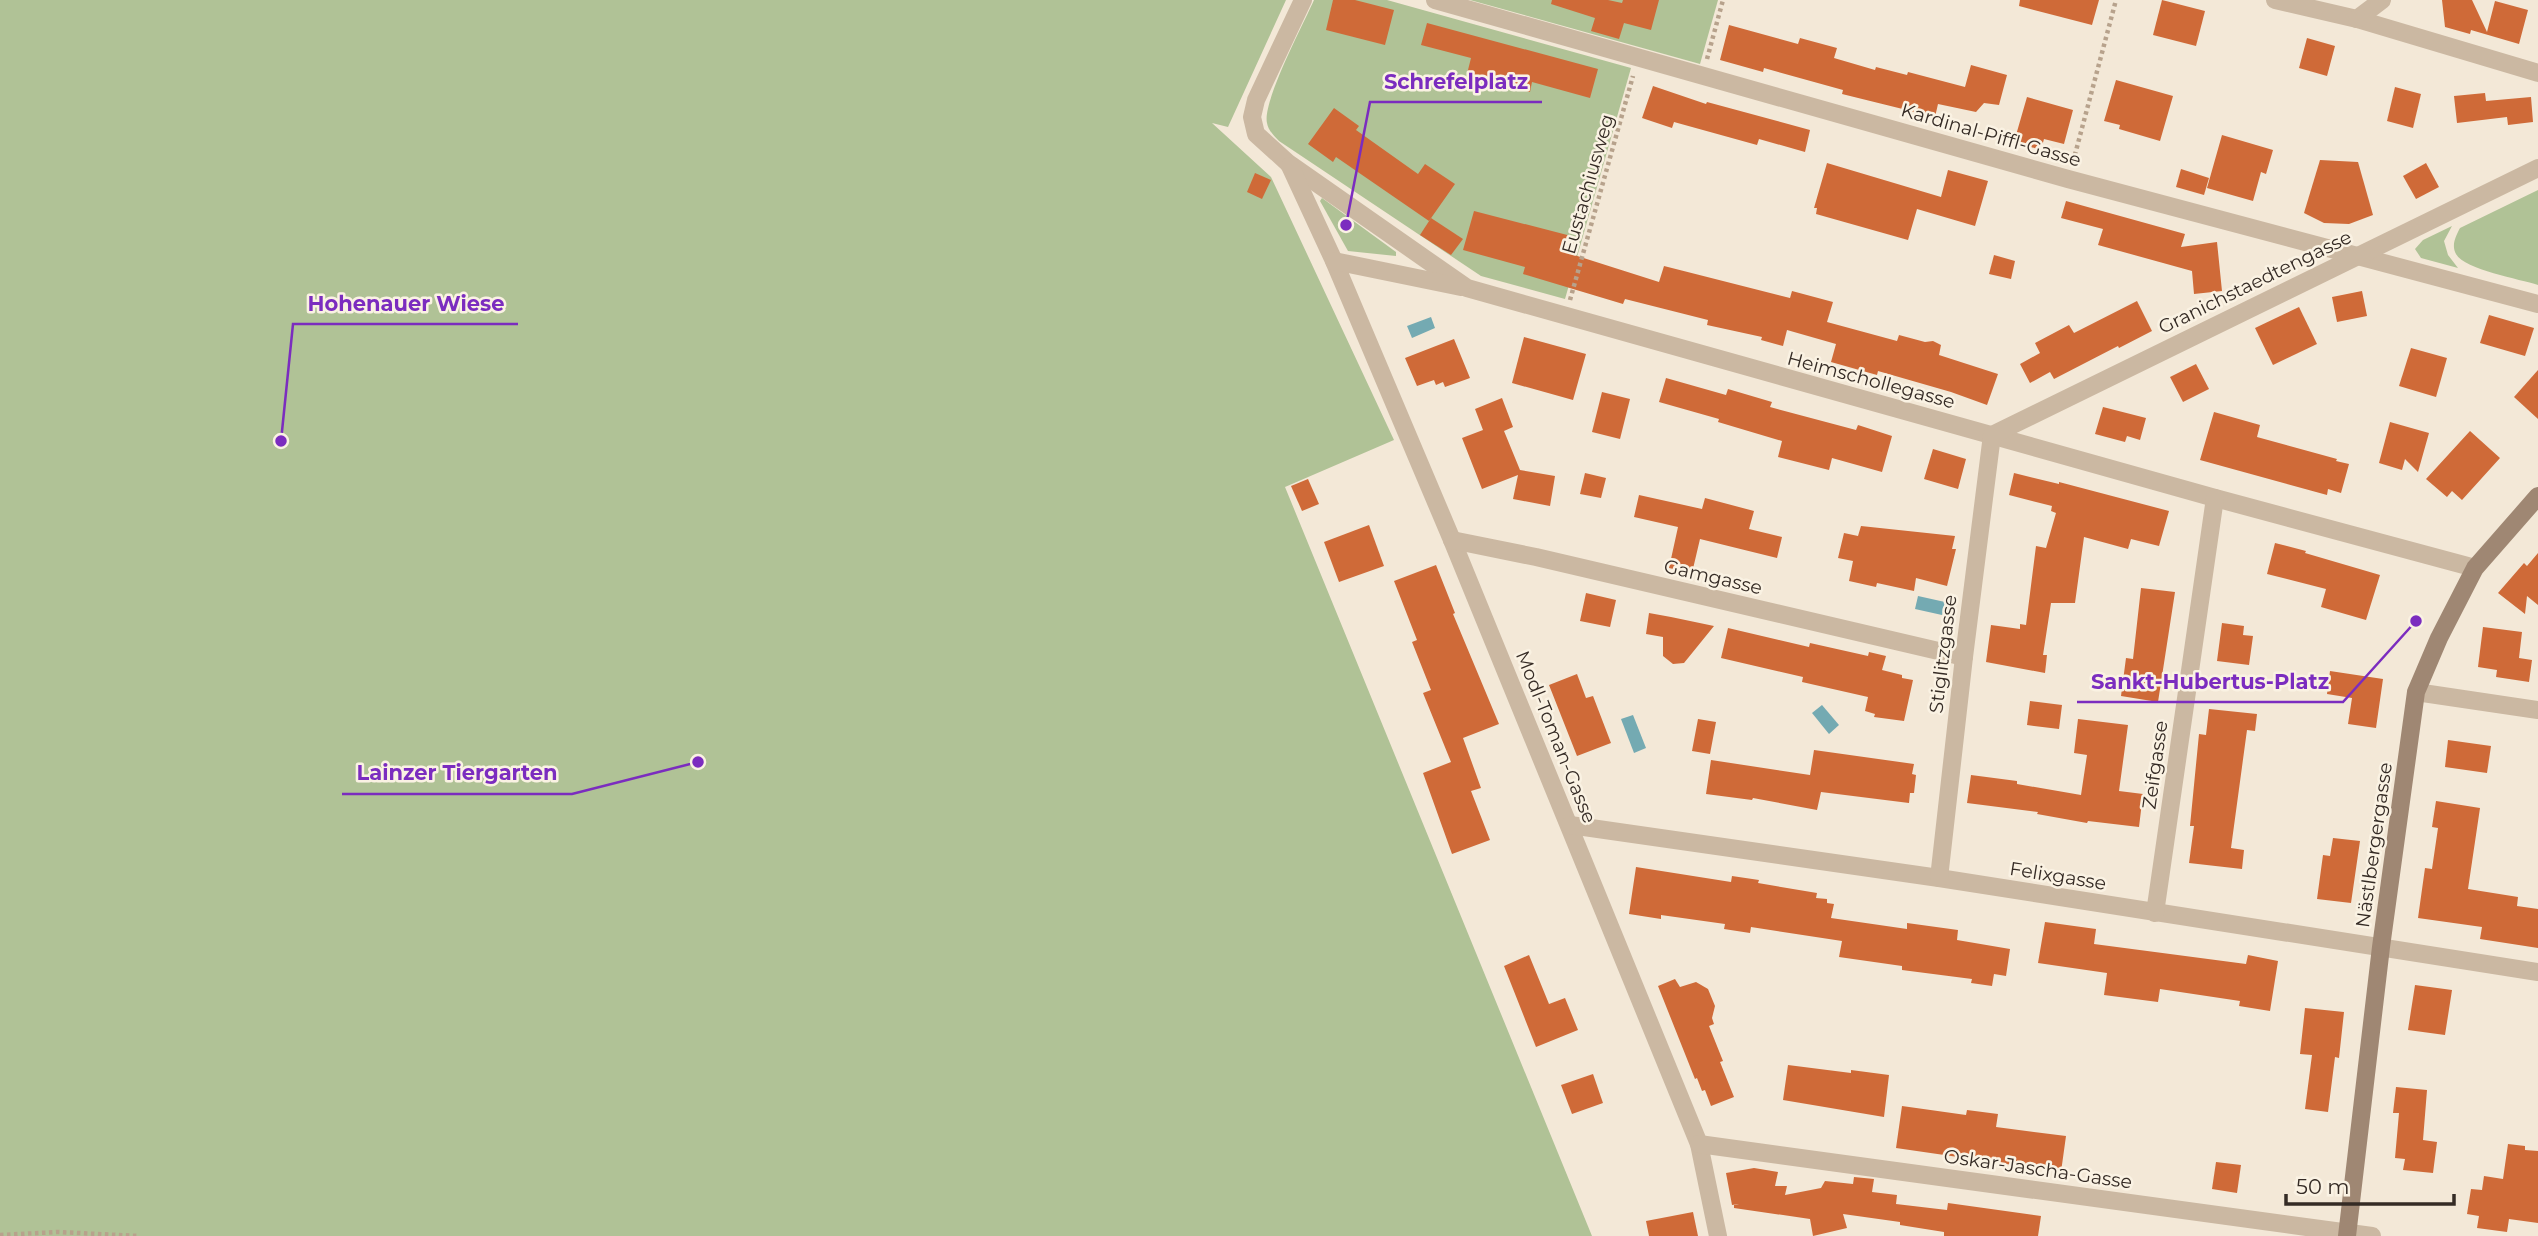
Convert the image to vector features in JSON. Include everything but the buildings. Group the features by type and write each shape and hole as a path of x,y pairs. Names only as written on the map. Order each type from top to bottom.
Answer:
{"street":[{"name":"Heimschollegasse","path":"1303,0 1256,100 1252,117 1256,134 1288,163 1467,288 2215,498 2475,568"},
{"name":"Kardinal-Piffl-Gasse","path":"1434,0 2068,179 2538,304"},
{"path":"2275,0 2357,19 2538,73"},
{"path":"2357,19 2382,0"},
{"name":"Modl-Toman-Gasse","path":"1288,163 1334,261 1452,540 1699,1144 1718,1236"},
{"name":"Granichstaedtengasse","path":"1992,435 2538,169"},
{"path":"1334,261 1467,288"},
{"name":"Stiglitzgasse","path":"1940,878 1992,435"},
{"name":"Nästlbergergasse","path":"2347,1234 2381,947 2416,692 2439,638 2475,568 2538,496"},
{"name":"Zeifgasse","path":"2155,913 2215,498"},
{"name":"Gamgasse","path":"1452,540 1536,557 1964,657"},
{"path":"2416,692 2538,710"},
{"name":"Felixgasse","path":"1570,825 1940,878 2538,972"},
{"name":"Oskar-Jascha-Gasse","path":"1699,1144 2372,1236"}],"path":[{"path":"1702,77 1723,0"},
{"path":"2068,179 2116,0"},
{"name":"Eustachiusweg","path":"1565,317 1638,59"},
{"path":"0,1235 58,1232 139,1236"}],"green space":[{"path":"0,0 1286,0 1228,127 1212,123 1271,177 1394,440 1285,487 1592,1236 0,1236"},
{"path":"1314,0 1387,0 1631,68 1565,299 1481,276 1273,135 1267,123 1271,98"},
{"path":"1470,0 1718,0 1700,64"},
{"path":"2538,190 2538,285 2481,269 2461,260 2456,254 2454,244 2460,228"},
{"path":"1322,198 1396,252 1396,256 1348,251 1320,201"},
{"path":"2452,226 2444,241 2448,255 2458,268 2421,258 2415,249 2423,240"}],"water":[{"path":"1431,317 1435,328 1412,338 1407,326"},
{"path":"1918,596 1945,602 1942,615 1915,609"},
{"path":"1822,705 1839,725 1829,734 1812,713"},
{"path":"1633,715 1646,748 1634,753 1621,719"}],"place":[{"name":"Schrefelplatz","path":"1346,225"},
{"name":"Hohenauer Wiese","path":"281,441"},
{"name":"Sankt-Hubertus-Platz","path":"2416,621"},
{"name":"Lainzer Tiergarten","path":"698,762"}]}
